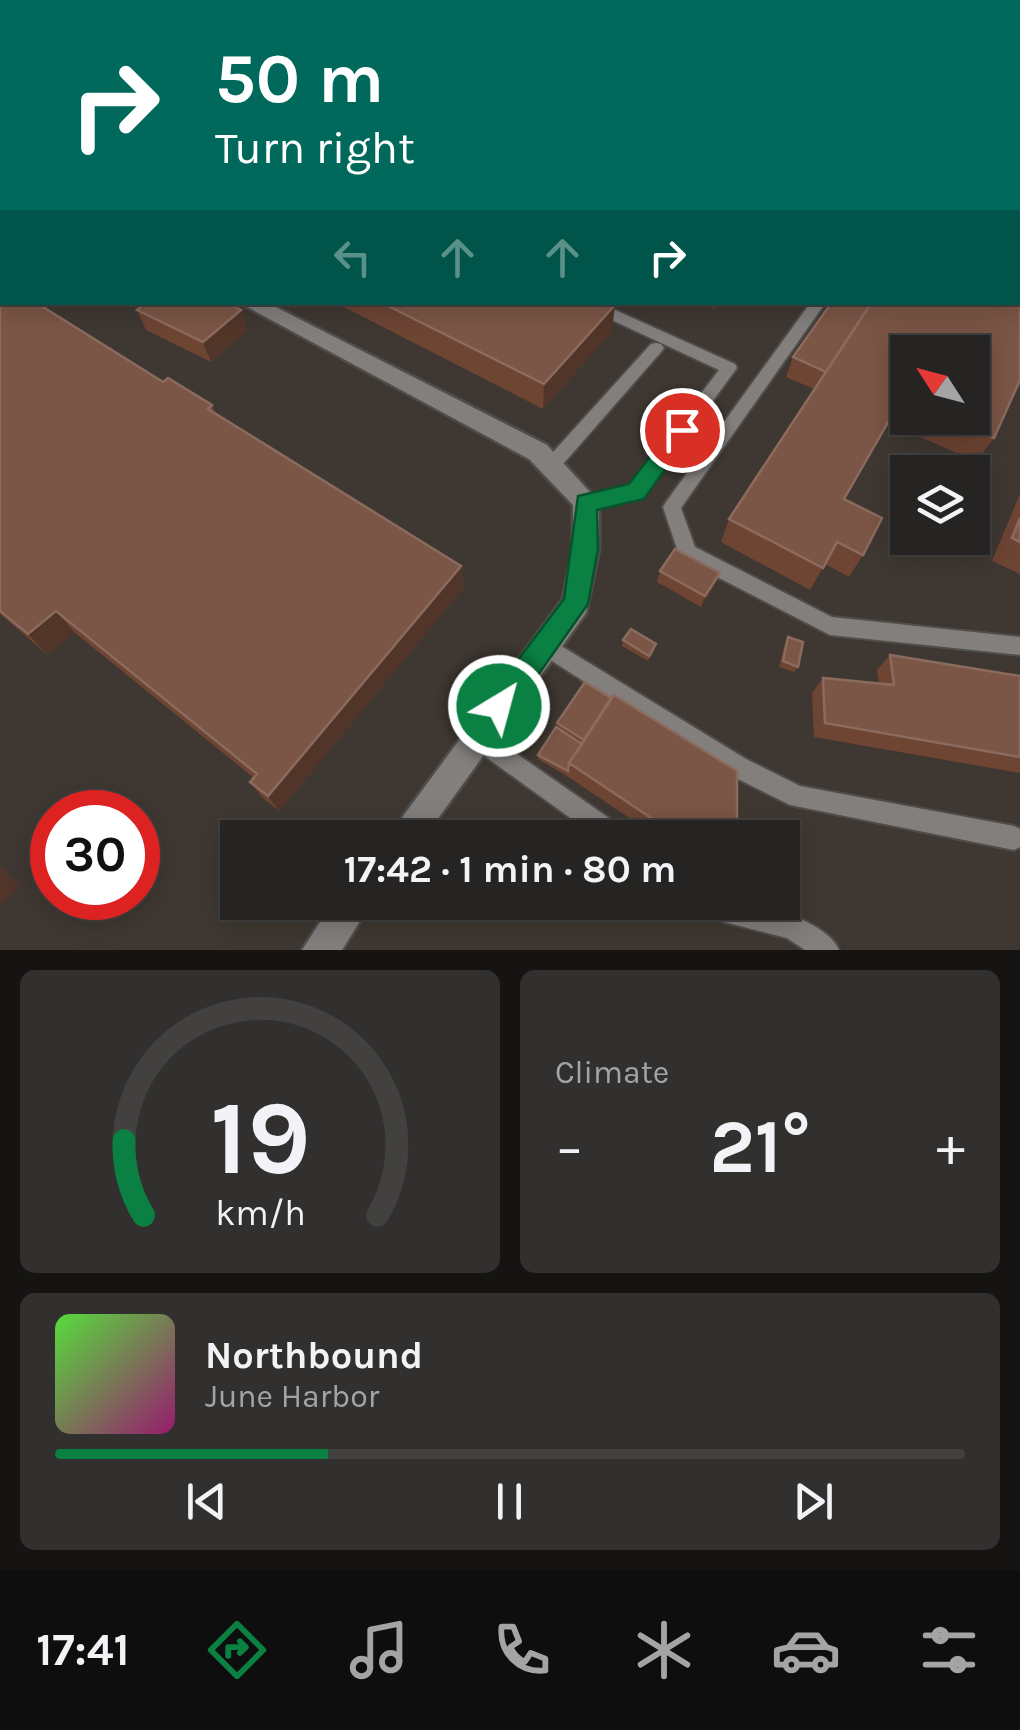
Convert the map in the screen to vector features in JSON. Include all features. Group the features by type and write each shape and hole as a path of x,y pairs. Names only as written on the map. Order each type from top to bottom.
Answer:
{"street":[{"path":"254,305 538,452 586,502 586,549 576,604 416,820"},
{"path":"320,950 342,920"}],"lane":[{"path":"817,305 672,507 686,552 830,626 1020,646"},
{"path":"586,502 636,492 729,368 604,310"},
{"path":"551,466 656,348"},
{"path":"544,645 738,767 798,797 1014,838"},
{"path":"477,737 593,820"},
{"path":"764,920 792,927 827,950"}],"shaded area":[{"path":"0,305 1020,305 1020,950 0,950"}],"building":[{"path":"0,305 40,305 163,382 168,378 212,405 208,409 461,566 268,796 250,782 257,774 56,611 28,634 0,611"},
{"path":"143,305 231,305 241,310 203,342 137,310"},
{"path":"386,305 615,305 544,384"},
{"path":"830,305 870,305 826,372 793,357"},
{"path":"870,305 1020,305 1020,380 994,438 987,435 990,435 990,335 890,335 890,419 844,499 882,518 863,555 837,542 823,568 729,519"},
{"path":"1020,518 1020,542 1012,538"},
{"path":"675,549 720,573 705,596 660,571"},
{"path":"631,629 656,644 649,656 623,640"},
{"path":"788,637 803,642 798,667 783,661"},
{"path":"890,655 1020,676 1020,757 825,723 823,678 894,685"},
{"path":"585,682 611,698 584,740 557,723"},
{"path":"614,695 737,771 737,820 654,820 569,763"},
{"path":"556,727 582,744 568,771 538,755"}],"route":[{"path":"499,706 576,604 586,549 586,502 636,492 682,430"}]}
